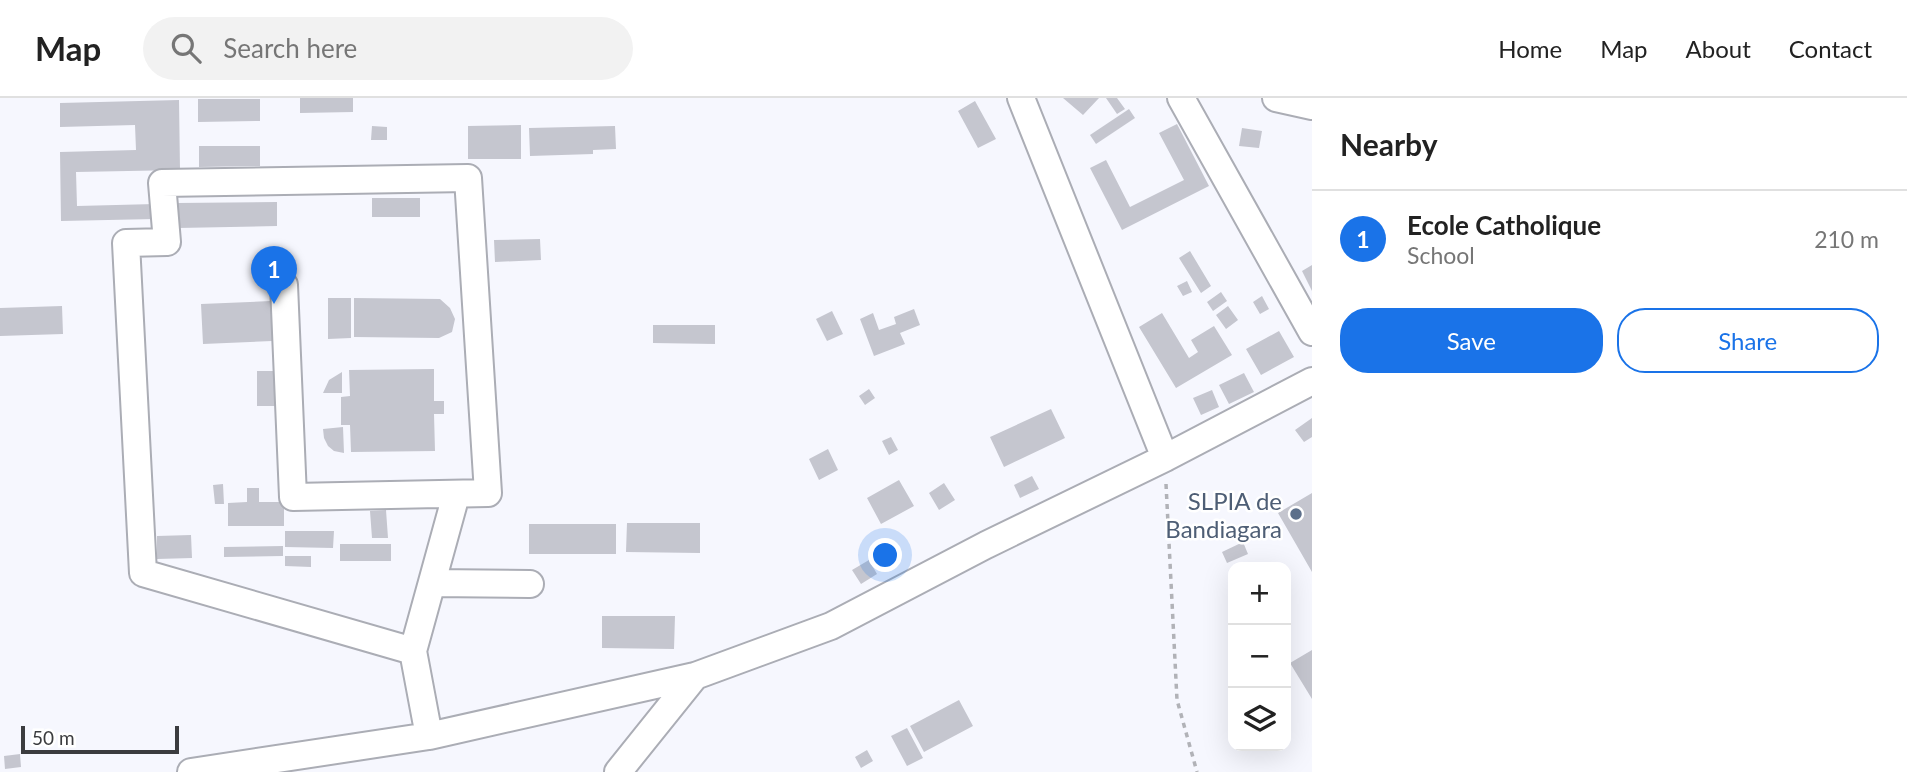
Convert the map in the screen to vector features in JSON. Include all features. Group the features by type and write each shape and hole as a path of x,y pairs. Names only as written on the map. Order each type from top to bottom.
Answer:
{"street":[{"path":"1021,98 1165,458"},
{"path":"1181,98 1312,332"},
{"path":"1276,98 1312,106"},
{"path":"284,285 293,497 488,493 468,178 162,183 167,242 126,243 143,573 413,651"},
{"path":"191,772 429,736 695,676 831,626 1312,381"},
{"path":"429,736 413,651 456,495"},
{"path":"432,583 530,584"},
{"path":"618,772 695,676"}],"path":[{"path":"1165,458 1177,701 1197,772"}],"building":[{"path":"300,98 353,98 353,112 300,113"},
{"path":"1063,98 1099,98 1083,115"},
{"path":"1106,98 1117,98 1125,109 1117,114"},
{"path":"198,99 260,99 260,121 198,122"},
{"path":"179,100 180,170 76,172 77,206 155,204 155,219 61,221 60,152 136,150 135,125 60,127 60,103"},
{"path":"975,101 996,139 978,148 958,111"},
{"path":"1129,109 1135,118 1096,144 1090,135"},
{"path":"1177,124 1209,186 1122,230 1090,168 1106,160 1130,207 1184,180 1159,133"},
{"path":"521,125 521,159 468,159 468,126"},
{"path":"372,126 387,127 387,140 371,140"},
{"path":"615,126 616,149 593,150 593,154 530,156 529,128"},
{"path":"1242,128 1262,131 1259,148 1239,146"},
{"path":"199,146 260,146 260,166 199,167"},
{"path":"372,198 420,198 420,217 372,217"},
{"path":"277,202 277,226 178,228 177,203"},
{"path":"540,239 541,260 495,262 494,240"},
{"path":"1190,251 1211,286 1201,293 1179,258"},
{"path":"1312,265 1312,291 1302,271"},
{"path":"1187,281 1192,292 1183,296 1177,286"},
{"path":"1221,292 1227,301 1213,311 1207,302"},
{"path":"1262,296 1269,309 1260,314 1253,302"},
{"path":"328,298 351,298 351,338 328,339"},
{"path":"354,298 440,299 450,308 455,319 452,332 439,338 354,337"},
{"path":"271,301 272,341 203,344 201,304"},
{"path":"62,306 63,334 0,336 0,308"},
{"path":"1228,306 1238,320 1226,329 1216,315"},
{"path":"914,309 920,325 900,333 905,344 874,356 860,319 873,313 879,330 896,324 894,317"},
{"path":"832,311 843,334 827,341 816,319"},
{"path":"1162,313 1189,358 1198,352 1191,340 1214,326 1232,355 1176,388 1139,327"},
{"path":"653,325 715,325 715,344 653,343"},
{"path":"1279,331 1294,357 1261,375 1246,349"},
{"path":"434,369 434,401 444,401 444,414 434,414 435,451 351,452 350,425 341,425 341,397 350,396 349,370"},
{"path":"257,371 275,371 276,406 257,406"},
{"path":"342,372 342,393 323,393 329,380"},
{"path":"1244,373 1254,392 1229,404 1219,385"},
{"path":"869,389 875,398 865,405 859,396"},
{"path":"1212,390 1219,407 1201,415 1193,398"},
{"path":"1051,409 1065,438 1004,467 990,437"},
{"path":"1312,418 1312,437 1304,442 1295,430"},
{"path":"343,427 344,453 334,451 328,446 323,429"},
{"path":"891,437 898,450 889,455 882,441"},
{"path":"828,449 838,470 819,480 809,459"},
{"path":"1032,476 1039,489 1020,498 1014,485"},
{"path":"899,480 914,506 881,524 867,498"},
{"path":"944,483 955,500 939,510 929,493"},
{"path":"223,484 224,504 215,504 213,485"},
{"path":"247,488 259,488 259,502 284,502 284,526 228,526 228,503 247,502"},
{"path":"1312,493 1312,572 1278,513"},
{"path":"386,510 388,538 372,538 370,511"},
{"path":"627,523 700,523 700,553 626,552"},
{"path":"529,524 616,524 616,554 529,554"},
{"path":"285,531 334,531 333,548 285,547"},
{"path":"191,535 192,558 157,559 157,536"},
{"path":"1243,542 1248,554 1227,563 1222,552"},
{"path":"340,544 391,544 391,561 340,561"},
{"path":"283,546 283,556 224,557 224,547"},
{"path":"285,556 311,556 311,567 285,566"},
{"path":"869,560 877,574 861,584 852,570"},
{"path":"602,616 675,616 674,649 602,648"},
{"path":"1312,650 1312,699 1291,665"},
{"path":"959,700 973,726 924,752 910,726"},
{"path":"907,728 923,758 907,766 891,736"},
{"path":"867,750 873,761 861,768 855,757"},
{"path":"20,754 21,767 5,769 4,756"}],"place":[{"name":"Ecole Catholique","path":"274,304"},
{"name":"SLPIA de Bandiagara","path":"1296,514"}]}
